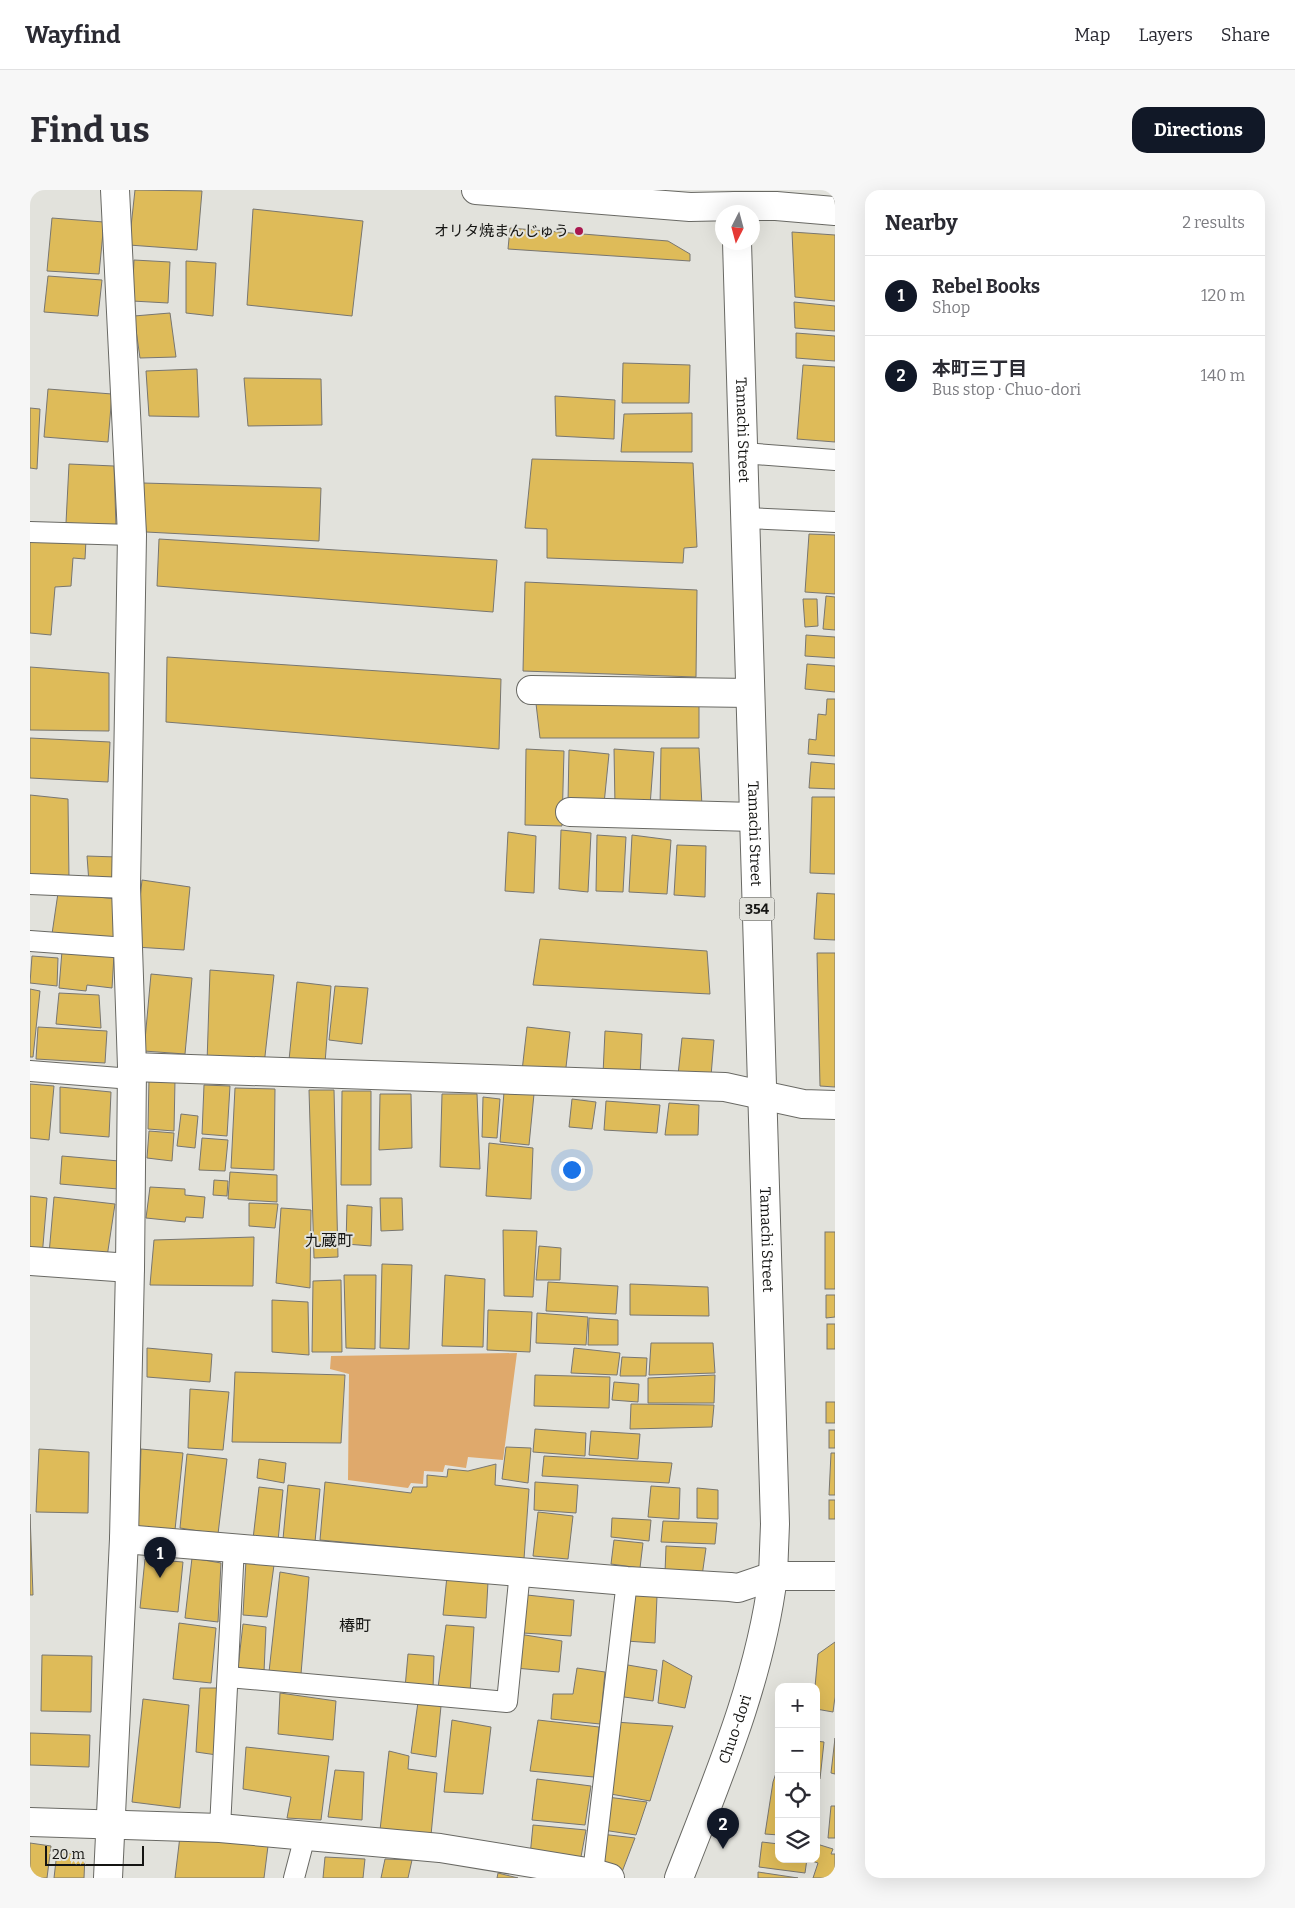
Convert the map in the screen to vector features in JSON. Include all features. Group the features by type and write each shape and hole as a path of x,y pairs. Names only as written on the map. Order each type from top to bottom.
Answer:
{"main road":[{"path":"108,1878 124,1539 132,1073 126,888 132,535 115,190"},
{"path":"482,190 715,208"},
{"path":"760,207 776,206 835,211"},
{"name":"Tamachi Street","path":"737,250 775,1524 773,1576"},
{"path":"531,690 750,693"},
{"path":"570,812 754,817"},
{"path":"132,1073 724,1087 803,1104 835,1105"},
{"path":"30,1261 130,1268"},
{"path":"124,1539 234,1546 627,1581 738,1588 773,1576 835,1576"},
{"name":"Chuo-dori","path":"679,1878 731,1742 749,1687 765,1629 773,1576"},
{"path":"30,1822 220,1828 440,1848 601,1875"}],"lane":[{"path":"743,453 835,460"},
{"path":"745,518 835,522"},
{"path":"30,532 132,535"},
{"path":"30,884 126,888"},
{"path":"30,941 127,948"},
{"path":"30,1071 132,1073"},
{"path":"220,1828 234,1546"},
{"path":"228,1677 507,1702 520,1571"},
{"path":"601,1875 627,1581"},
{"path":"294,1878 305,1836"}],"shaded area":[{"path":"517,1353 503,1460 468,1457 466,1468 445,1465 443,1472 424,1471 423,1484 411,1483 408,1488 348,1480 349,1374 330,1369 331,1356"}],"building":[{"path":"135,190 202,191 197,250 129,245"},
{"path":"253,209 363,221 352,316 247,305"},
{"path":"52,218 104,222 99,274 47,271"},
{"path":"510,228 668,241 690,254 690,261 508,249"},
{"path":"792,232 835,235 835,301 795,297"},
{"path":"134,260 170,262 168,303 132,301"},
{"path":"186,261 216,263 213,316 186,313"},
{"path":"48,276 102,280 98,316 44,312"},
{"path":"794,302 835,306 835,331 795,328"},
{"path":"170,313 176,357 140,358 134,316"},
{"path":"796,333 835,336 835,361 796,358"},
{"path":"623,363 690,365 689,403 622,403"},
{"path":"803,365 835,367 835,442 797,439"},
{"path":"197,369 199,417 149,416 146,371"},
{"path":"244,378 321,379 322,425 248,426"},
{"path":"48,389 112,394 108,442 44,437"},
{"path":"555,396 615,400 614,439 556,436"},
{"path":"30,408 40,409 37,469 30,468"},
{"path":"692,413 692,452 621,452 624,414"},
{"path":"532,459 693,463 697,547 684,548 683,563 547,558 547,529 525,528"},
{"path":"69,464 114,466 116,526 66,523"},
{"path":"143,483 321,488 319,541 146,532"},
{"path":"809,534 835,535 835,594 805,592"},
{"path":"159,539 497,560 493,612 157,586"},
{"path":"86,540 85,559 73,558 71,586 55,587 51,635 30,633 30,541"},
{"path":"525,582 697,590 696,677 523,671"},
{"path":"826,596 835,597 835,630 823,629"},
{"path":"803,599 817,599 818,626 805,627"},
{"path":"806,635 835,637 835,658 805,656"},
{"path":"167,657 501,679 499,749 166,722"},
{"path":"807,664 835,666 835,692 805,689"},
{"path":"30,667 109,673 109,731 30,730"},
{"path":"535,695 699,699 699,738 540,738"},
{"path":"827,699 835,699 835,756 808,754 809,739 816,740 818,714 826,715"},
{"path":"30,738 110,742 108,782 30,778"},
{"path":"661,748 699,748 702,806 660,807"},
{"path":"526,749 564,751 562,826 525,825"},
{"path":"614,749 654,752 650,806 615,805"},
{"path":"569,750 609,754 604,804 568,803"},
{"path":"811,762 835,764 835,789 809,788"},
{"path":"30,795 68,799 69,880 30,877"},
{"path":"812,797 835,797 835,874 810,873"},
{"path":"561,830 591,833 588,892 559,889"},
{"path":"508,832 536,836 534,893 505,891"},
{"path":"597,835 626,837 623,892 596,891"},
{"path":"632,835 671,840 667,894 629,892"},
{"path":"677,845 706,846 705,897 674,895"},
{"path":"87,856 117,857 116,885 89,883"},
{"path":"142,880 190,887 184,950 135,947"},
{"path":"58,893 117,899 114,940 52,934"},
{"path":"817,893 835,894 835,940 814,939"},
{"path":"540,939 707,951 710,994 533,985"},
{"path":"62,951 114,955 112,988 87,985 86,991 59,988"},
{"path":"817,953 835,953 835,1087 820,1086"},
{"path":"32,956 58,958 57,986 30,983"},
{"path":"210,970 274,975 264,1065 207,1063"},
{"path":"151,974 192,978 185,1054 144,1051"},
{"path":"297,982 331,986 325,1063 289,1060"},
{"path":"335,986 368,988 362,1044 329,1040"},
{"path":"30,989 40,991 33,1057 30,1057"},
{"path":"59,993 99,995 101,1028 56,1024"},
{"path":"38,1027 107,1031 105,1063 36,1059"},
{"path":"527,1027 570,1032 565,1076 522,1071"},
{"path":"605,1031 642,1034 640,1076 603,1074"},
{"path":"682,1038 714,1040 711,1076 678,1075"},
{"path":"149,1078 175,1080 174,1131 148,1129"},
{"path":"30,1084 54,1086 49,1140 30,1138"},
{"path":"204,1085 230,1086 227,1136 202,1134"},
{"path":"60,1087 111,1092 109,1137 60,1133"},
{"path":"235,1088 275,1089 274,1170 231,1168"},
{"path":"309,1090 334,1090 338,1257 314,1258"},
{"path":"342,1091 371,1091 371,1185 341,1185"},
{"path":"504,1092 534,1094 529,1145 500,1142"},
{"path":"380,1094 411,1094 412,1148 379,1150"},
{"path":"442,1094 477,1094 480,1169 440,1167"},
{"path":"483,1097 500,1099 497,1138 482,1137"},
{"path":"572,1099 596,1102 592,1129 569,1127"},
{"path":"606,1101 660,1105 657,1133 604,1130"},
{"path":"669,1103 699,1105 698,1135 665,1135"},
{"path":"181,1114 198,1116 195,1148 177,1146"},
{"path":"149,1131 174,1133 172,1161 147,1158"},
{"path":"202,1138 228,1140 225,1171 199,1170"},
{"path":"489,1143 533,1148 531,1199 486,1196"},
{"path":"62,1156 119,1161 118,1189 60,1184"},
{"path":"230,1172 277,1175 277,1202 228,1199"},
{"path":"214,1180 228,1181 227,1196 213,1195"},
{"path":"150,1187 185,1189 185,1195 205,1197 203,1218 186,1217 185,1222 146,1218"},
{"path":"30,1196 47,1198 42,1257 30,1256"},
{"path":"54,1197 115,1204 107,1257 49,1254"},
{"path":"380,1198 402,1198 403,1230 381,1231"},
{"path":"249,1203 278,1204 275,1228 249,1226"},
{"path":"347,1205 372,1207 371,1246 346,1244"},
{"path":"281,1208 311,1210 310,1288 276,1283"},
{"path":"503,1230 537,1231 533,1297 504,1296"},
{"path":"825,1232 835,1232 835,1289 825,1289"},
{"path":"254,1237 253,1286 150,1285 154,1240"},
{"path":"539,1246 561,1248 560,1280 536,1280"},
{"path":"382,1264 412,1265 409,1349 380,1348"},
{"path":"344,1275 376,1275 375,1349 346,1348"},
{"path":"445,1275 485,1279 483,1347 442,1346"},
{"path":"341,1280 342,1352 312,1352 313,1281"},
{"path":"548,1282 618,1286 616,1314 546,1311"},
{"path":"630,1284 708,1287 709,1316 630,1315"},
{"path":"826,1295 835,1295 835,1317 826,1318"},
{"path":"272,1300 308,1302 309,1355 272,1352"},
{"path":"488,1310 532,1312 530,1352 487,1350"},
{"path":"537,1313 588,1317 586,1345 536,1343"},
{"path":"589,1318 618,1320 618,1345 588,1345"},
{"path":"827,1324 835,1324 835,1349 827,1349"},
{"path":"651,1343 713,1343 715,1373 649,1375"},
{"path":"147,1348 212,1354 210,1382 147,1377"},
{"path":"574,1348 620,1353 617,1375 571,1373"},
{"path":"622,1357 647,1358 646,1376 620,1376"},
{"path":"235,1372 345,1375 341,1443 232,1442"},
{"path":"535,1375 610,1377 609,1408 534,1406"},
{"path":"715,1375 714,1403 648,1403 648,1378"},
{"path":"614,1382 639,1384 638,1402 612,1400"},
{"path":"190,1389 229,1392 223,1450 188,1448"},
{"path":"826,1402 835,1402 835,1423 826,1423"},
{"path":"631,1404 714,1405 712,1427 630,1429"},
{"path":"535,1429 586,1433 585,1456 533,1452"},
{"path":"829,1430 835,1430 835,1448 829,1448"},
{"path":"591,1431 640,1434 638,1459 589,1455"},
{"path":"506,1447 531,1448 528,1483 502,1479"},
{"path":"39,1449 89,1452 88,1513 36,1512"},
{"path":"141,1449 183,1453 175,1530 138,1531"},
{"path":"831,1453 835,1453 835,1495 829,1495"},
{"path":"187,1454 227,1459 218,1534 180,1528"},
{"path":"544,1456 672,1463 669,1483 542,1476"},
{"path":"259,1459 286,1463 284,1483 257,1478"},
{"path":"496,1464 495,1485 529,1489 524,1559 320,1540 325,1482 411,1493 413,1487 427,1487 427,1475 447,1477 448,1469 468,1471"},
{"path":"535,1482 578,1485 576,1513 534,1510"},
{"path":"288,1485 320,1489 315,1542 283,1539"},
{"path":"651,1486 680,1488 679,1519 648,1517"},
{"path":"259,1487 283,1490 278,1541 253,1539"},
{"path":"697,1488 718,1490 718,1519 697,1518"},
{"path":"829,1500 835,1500 835,1519 829,1519"},
{"path":"538,1512 573,1516 568,1559 533,1556"},
{"path":"30,1514 33,1595 30,1595"},
{"path":"612,1518 651,1520 649,1541 611,1537"},
{"path":"663,1521 717,1523 715,1544 661,1542"},
{"path":"614,1540 643,1543 640,1568 611,1564"},
{"path":"666,1546 706,1548 702,1576 665,1573"},
{"path":"192,1558 221,1563 218,1622 185,1618"},
{"path":"145,1559 183,1562 178,1612 140,1608"},
{"path":"246,1560 274,1565 267,1617 243,1615"},
{"path":"280,1572 309,1577 301,1674 269,1672"},
{"path":"447,1576 488,1582 486,1618 443,1615"},
{"path":"527,1595 574,1600 571,1636 523,1633"},
{"path":"630,1595 657,1596 655,1643 626,1641"},
{"path":"179,1623 216,1628 211,1683 173,1679"},
{"path":"243,1624 266,1627 264,1672 238,1668"},
{"path":"446,1625 474,1627 470,1693 438,1688"},
{"path":"519,1634 562,1641 559,1672 515,1668"},
{"path":"835,1642 835,1697 833,1712 820,1710 820,1683 815,1683 818,1654"},
{"path":"408,1654 434,1656 433,1689 405,1688"},
{"path":"42,1655 92,1656 91,1712 41,1711"},
{"path":"663,1660 692,1676 685,1708 658,1703"},
{"path":"622,1664 657,1670 653,1701 617,1696"},
{"path":"577,1668 605,1672 600,1724 551,1719 553,1694 573,1694"},
{"path":"200,1688 220,1688 217,1755 196,1752"},
{"path":"280,1693 336,1701 333,1740 278,1734"},
{"path":"143,1699 189,1705 180,1808 132,1802"},
{"path":"418,1702 441,1706 436,1757 411,1753"},
{"path":"452,1720 491,1727 483,1794 444,1792"},
{"path":"538,1720 599,1727 594,1777 530,1771"},
{"path":"615,1722 673,1726 650,1801 605,1793"},
{"path":"30,1733 90,1735 89,1767 30,1765"},
{"path":"835,1738 835,1774 831,1773"},
{"path":"820,1742 824,1742 820,1779"},
{"path":"246,1747 329,1756 321,1820 287,1818 291,1797 243,1789"},
{"path":"389,1751 409,1756 408,1769 437,1773 431,1835 380,1830"},
{"path":"335,1770 364,1772 362,1820 328,1817"},
{"path":"775,1776 775,1835 765,1834"},
{"path":"537,1779 591,1786 585,1825 532,1820"},
{"path":"607,1797 647,1802 636,1835 603,1830"},
{"path":"831,1806 835,1806 835,1838 828,1838"},
{"path":"533,1825 586,1830 580,1862 530,1856"},
{"path":"601,1834 635,1838 622,1872 601,1867"},
{"path":"180,1836 268,1846 264,1878 175,1878"},
{"path":"762,1842 775,1844 775,1863 806,1863 805,1873 759,1867"},
{"path":"30,1843 51,1846 47,1878 30,1878"},
{"path":"820,1845 833,1849 831,1854 835,1854 835,1878 813,1878 818,1863 820,1863"},
{"path":"57,1852 85,1855 84,1878 54,1878"},
{"path":"325,1857 365,1859 363,1878 323,1878"},
{"path":"385,1859 412,1860 408,1878 381,1878"},
{"path":"758,1872 798,1878 758,1878"},
{"path":"498,1873 518,1878 497,1878"}],"place":[{"name":"オリタ焼まんじゅう","path":"579,231"},
{"name":"Rebel Books","path":"160,1578"},
{"name":"本町三丁目","path":"723,1849"}],"district":[{"name":"九蔵町","path":"329,1240"},
{"name":"椿町","path":"355,1625"}]}
